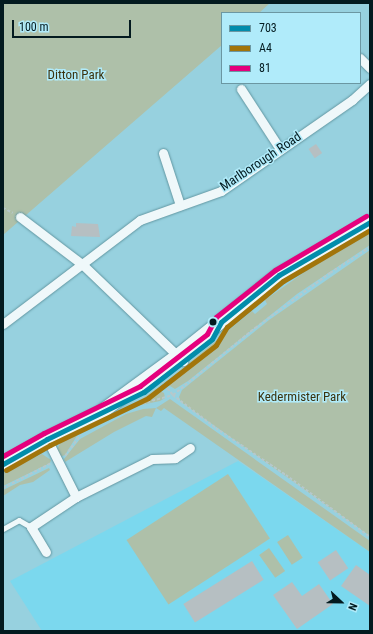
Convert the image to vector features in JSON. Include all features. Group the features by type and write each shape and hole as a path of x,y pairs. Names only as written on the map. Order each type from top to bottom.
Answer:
{"main road":[{"path":"3,464 47,439 107,415 144,392 181,358 212,339 221,322 279,275 370,222"}],"street":[{"path":"361,59 370,68"},
{"name":"Marlborough Road","path":"3,324 83,265 140,220 222,191 352,100 370,84"},
{"path":"241,89 280,149"},
{"path":"163,153 180,205"},
{"path":"20,218 83,265 181,358"},
{"path":"47,439 76,497"},
{"path":"46,552 31,526 76,497 152,459 175,458 190,448"}],"lane":[{"path":"3,529 19,520 31,526"}],"path":[{"path":"3,208 20,218"},
{"path":"107,415 173,395 255,328 330,273 370,248"},
{"path":"163,384 173,395 370,537"},
{"path":"3,488 66,455 80,434"}],"shaded area":[{"path":"238,461 370,552 370,631 42,631 10,581"}],"green space":[{"name":"Ditton Park","path":"3,3 270,3 260,12 221,12 221,46 3,235"},
{"path":"370,230 370,245 297,294 188,381 175,389 165,383 252,311 255,314 267,304 265,300 339,248"},
{"name":"Kedermister Park","path":"370,250 370,536 181,402 179,397 182,390 269,320"},
{"path":"156,389 164,393 165,398 160,401 131,407"},
{"path":"170,399 370,541 370,552 164,408 161,411 156,408"},
{"path":"156,408 152,417 146,416 114,432 65,462 64,459 80,439 126,414 143,409"},
{"path":"78,434 65,455 57,458 56,453 60,443"},
{"path":"42,454 51,460 50,463 3,486 3,473"},
{"path":"49,468 50,470 33,482 20,485 3,496 3,490"},
{"path":"228,474 270,539 168,604 127,540"},
{"path":"288,535 303,558 292,565 277,542"},
{"path":"269,548 285,571 275,578 259,555"}],"building":[{"path":"316,144 322,153 315,158 309,149"},
{"path":"76,223 98,224 100,237 71,236 72,226 76,227"},
{"path":"336,550 348,568 330,581 318,562"},
{"path":"252,561 264,580 195,623 183,604"},
{"path":"356,565 370,575 370,606 341,586"},
{"path":"292,582 302,596 319,584 333,604 297,629 273,595"}],"transit line":[{"name":"81","path":"3,456 44,433 140,386 207,334 216,317 275,270 366,216"},
{"name":"703","path":"3,464 47,439 144,392 212,339 221,322 279,275 370,222"},
{"name":"A4","path":"6,470 50,445 148,398 216,345 227,327 283,281 370,230"}]}
